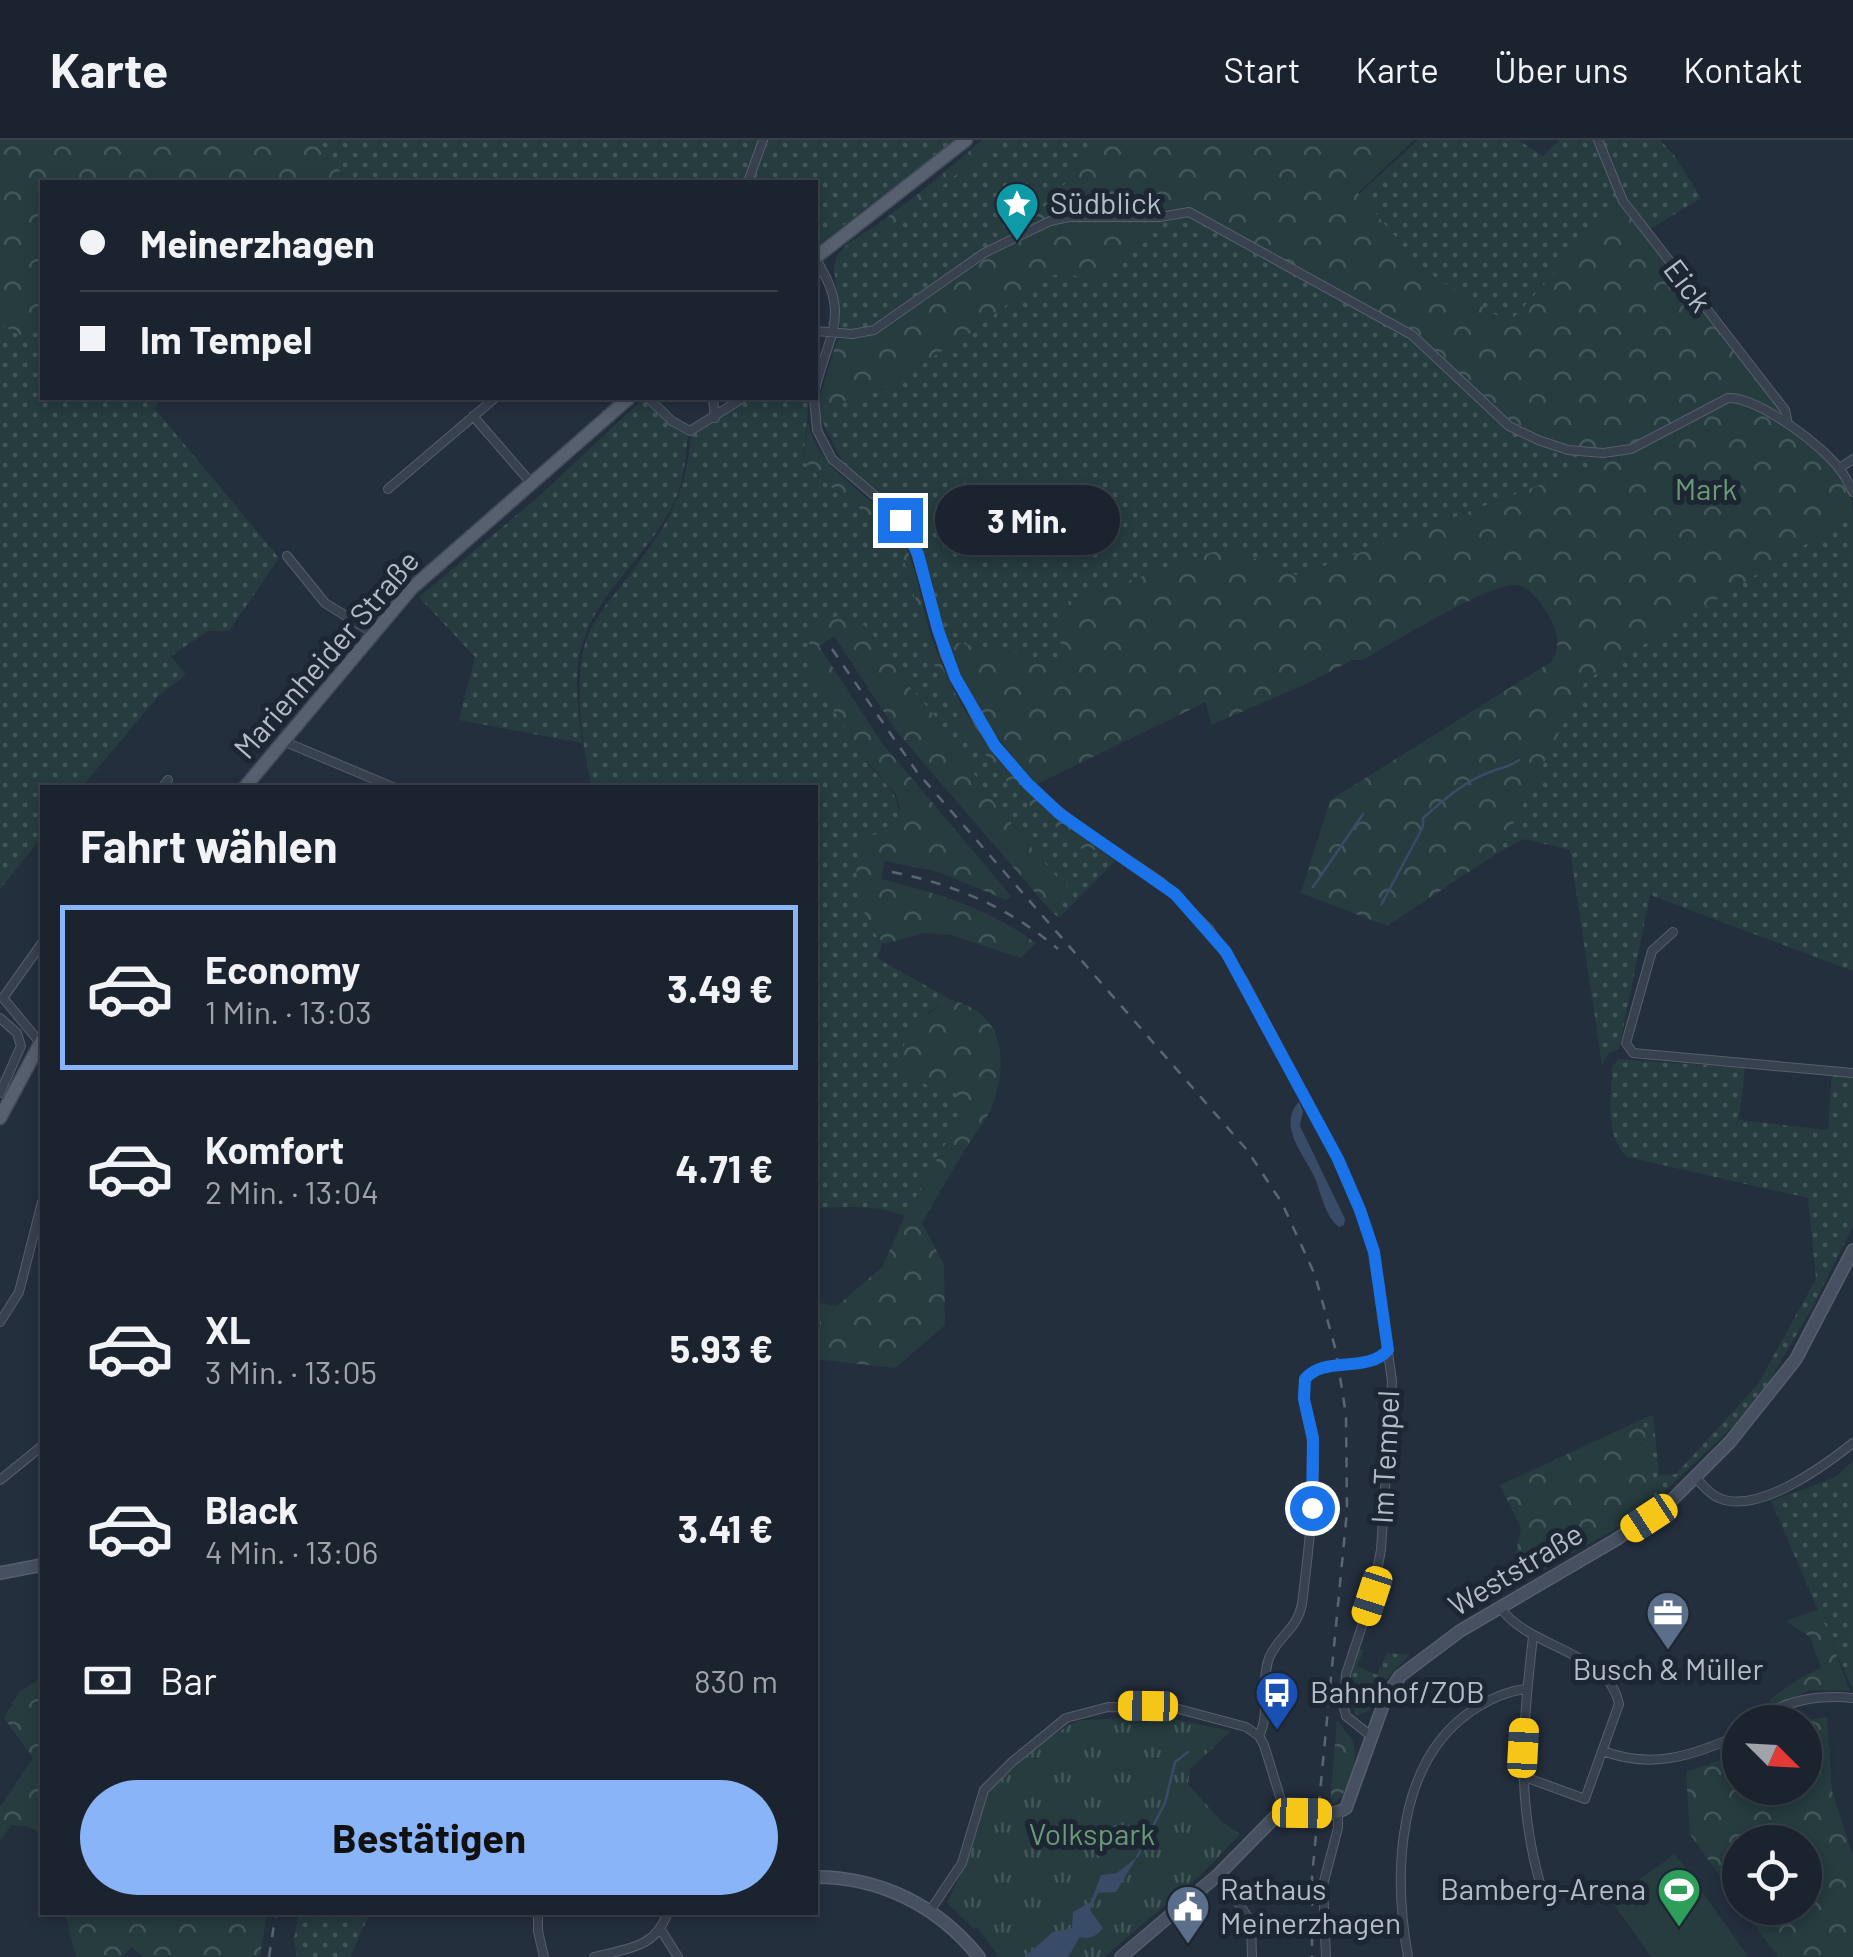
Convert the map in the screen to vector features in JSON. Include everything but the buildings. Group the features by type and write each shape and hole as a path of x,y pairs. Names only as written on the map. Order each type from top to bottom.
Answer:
{"main road":[{"path":"818,256 966,140"},
{"name":"Marienheider Straße","path":"246,785 412,588 627,400"},
{"path":"2,1110 40,1046"},
{"name":"Weststraße","path":"1338,1813 1350,1801 1386,1698 1400,1676 1500,1607 1649,1518 1695,1477 1746,1423 1796,1358 1853,1250"},
{"path":"6,1571 40,1565"},
{"path":"1121,1957 1219,1874 1268,1823 1285,1813 1338,1813"},
{"path":"818,1878 867,1882 899,1894 930,1911 979,1957"}],"street":[{"path":"749,180 763,140"},
{"name":"Eick","path":"1598,140 1623,201 1784,410 1788,424"},
{"path":"818,331 852,334 874,330 984,253 1050,221 1068,217 1160,217 1189,212 1412,334 1509,426 1538,440 1568,450 1632,449 1728,398 1740,398 1751,400 1788,424 1840,468 1853,492"},
{"path":"818,264 836,298 833,332 818,380"},
{"path":"388,489 493,400"},
{"path":"650,400 672,421 690,431 740,400"},
{"path":"713,400 714,418"},
{"name":"Im Tempel","path":"814,400 817,430 832,459 887,506 913,542 946,655 980,725 1042,798 1142,868 1189,907 1226,952 1338,1159 1371,1242 1392,1381 1381,1550 1344,1692 1346,1716 1371,1736"},
{"path":"474,416 532,484"},
{"path":"1840,468 1853,459"},
{"path":"287,556 325,603 373,633"},
{"path":"283,740 388,785"},
{"path":"1674,932 1652,951 1644,974 1626,1043 1633,1053 1853,1073"},
{"path":"40,945 2,996 40,1041"},
{"path":"0,1018 17,1033 21,1046 0,1092"},
{"path":"0,1322 19,1292 40,1210"},
{"path":"1259,1736 1270,1656 1294,1628 1302,1604 1314,1468 1313,1438 1303,1391 1305,1379 1316,1370 1378,1360 1388,1350"},
{"path":"1695,1477 1721,1500 1744,1503 1790,1485 1853,1443"},
{"path":"0,1480 40,1448"},
{"path":"0,1562 6,1571"},
{"path":"1500,1607 1510,1620 1533,1636 1579,1659 1616,1692 1619,1704 1585,1800 1522,1776"},
{"path":"1533,1636 1522,1776 1525,1824 1542,1890"},
{"path":"1408,1957 1401,1914 1400,1862 1408,1815 1425,1765 1436,1743 1458,1719 1502,1694 1526,1689"},
{"path":"1788,1705 1804,1698 1853,1698"},
{"path":"930,1911 959,1869 984,1790 1066,1718 1108,1707 1174,1708 1234,1722 1259,1736 1285,1813"},
{"path":"1602,1751 1654,1762 1722,1743"},
{"path":"1326,1957 1323,1886 1338,1828 1338,1813"},
{"path":"1219,1874 1251,1922 1252,1957"},
{"path":"538,1915 544,1957"},
{"path":"594,1957 644,1943 661,1930 667,1915"},
{"path":"661,1930 678,1957"}],"green space":[{"path":"0,140 317,140 345,178 40,180 40,326 22,336 0,324"},
{"path":"317,140 761,140 747,180 345,178"},
{"path":"766,140 955,140 818,245 818,180 752,180"},
{"path":"982,140 1000,140 881,234 874,227 922,191"},
{"path":"1000,140 1105,140 1036,216 1037,225 984,251 873,329 852,332 840,328 834,267 844,248 874,227 880,234"},
{"name":"Mark","path":"1105,140 1414,140 1358,193 1425,271 1509,323 1621,200 1780,407 1787,423 1843,478 1853,515 1586,680 1499,852 1387,926 1301,893 1330,800 1551,662 1557,646 1555,629 1540,603 1523,587 1506,586 1487,592 1363,660 1352,660 1211,725 1206,702 1037,784 985,718 947,641 1060,662 1061,604 1227,547 1298,576 1611,458 1605,451 1571,449 1540,439 1511,423 1413,332 1184,206 1096,277 1046,274 969,334 877,392 816,409 837,340 874,333 1037,225 1036,216"},
{"path":"1418,140 1518,140 1543,156 1559,140 1596,140 1621,200 1509,324 1425,271 1358,195"},
{"path":"1600,140 1660,140 1701,198 1647,231 1624,200"},
{"path":"1178,211 1241,240 1408,337 1508,428 1567,452 1611,459 1297,576 1227,547 1061,604 1061,662 947,641 916,533 891,502 843,463 816,409 877,392 969,334 1046,274 1096,276"},
{"path":"0,324 22,336 40,326 40,400 159,400 155,409 279,558 229,631 208,631 171,656 186,675 159,695 84,785 40,785 40,839 0,889"},
{"path":"642,400 688,433 678,493 665,519 604,600 585,636 577,675 582,743 459,720 475,657 419,597 537,498"},
{"path":"748,400 809,400 803,461 887,529 901,549 937,674 964,728 1018,795 1088,854 1097,848 1115,861 1059,918 1051,911 1068,883 1059,880 991,799 881,644 809,629 854,740 897,801 897,821 860,844 858,856 865,909 882,943 877,958 951,1000 928,1012 927,1085 953,1090 962,1101 963,1113 905,1216 872,1208 818,1208 818,785 591,785 582,732 583,651 601,612 672,511 685,476 691,433"},
{"path":"808,424 825,458 876,506 899,534 944,669 976,729 1042,805 1097,848 1088,854 1018,795 964,728 937,674 901,549 887,529 803,461"},
{"path":"1853,515 1853,971 1650,895 1619,1049 1609,1053 1602,1065 1570,850 1524,839 1499,852 1586,680"},
{"path":"837,616 864,625 881,644 991,799 1059,880 1069,882 1051,911 897,732 834,636 819,646 882,743 1011,896 1006,900 939,872 885,861 881,879 942,896 999,920 1036,943 1021,958 951,935 924,933 884,944 869,922 857,884 860,844 897,821 900,807 895,793 863,757 810,672 809,630"},
{"path":"951,1000 968,1006 991,1026 1000,1053 998,1084 989,1113 922,1223 944,1265 945,1325 895,1368 818,1359 818,1303 837,1306 882,1267 905,1216 963,1113 953,1090 927,1085 903,1073 907,1038 930,1013"},
{"path":"1619,1059 1745,1068 1739,1120 1828,1130 1832,1074 1853,1077 1853,1226 1768,1383 1733,1426 1655,1501 1643,1419 1653,1415 1659,1475 1676,1474 1758,1384 1816,1279 1808,1198 1627,1157 1615,1138 1610,1114 1612,1066"},
{"path":"1643,1419 1655,1501 1612,1531 1509,1588 1521,1528 1500,1485"},
{"path":"1853,1461 1853,1691 1771,1501 1836,1477"},
{"path":"1819,1609 1850,1691 1811,1690 1769,1705 1770,1699 1821,1668 1810,1637 1786,1621"},
{"path":"1358,1649 1364,1650 1357,1666 1377,1675 1387,1653 1409,1655 1382,1684 1369,1711 1357,1715 1350,1692"},
{"path":"40,1678 40,1834 28,1826 11,1825 0,1841 0,1807 33,1758 4,1718 19,1692"},
{"path":"1827,1717 1832,1791 1853,1856 1853,1957 1778,1957 1754,1925 1822,1925 1822,1825 1722,1825 1722,1879 1690,1834 1686,1772 1722,1759 1722,1805 1822,1805 1822,1718"},
{"name":"Volkspark","path":"1081,1720 1178,1720 1231,1731 1190,1769 1188,1784 1222,1822 1240,1834 1202,1874 1104,1957 999,1957 977,1927 974,1929 947,1903 971,1852 990,1790 1033,1750 1067,1726"},
{"path":"1337,1720 1352,1740 1355,1757 1347,1787 1330,1806"},
{"name":"Bamberg-Arena","path":"1675,1854 1722,1925 1748,1956 1651,1957 1611,1900"},
{"path":"267,1915 260,1957 143,1957 131,1947 122,1957 76,1957 66,1917"},
{"path":"299,1915 369,1915 350,1957 297,1957 294,1939"}],"water":[{"path":"1299,1102 1303,1111 1300,1126 1345,1219 1339,1227 1327,1210 1291,1130 1293,1111"},
{"path":"1137,1857 1116,1892 1098,1893 1090,1910 1103,1928 1098,1933 1090,1938 1080,1937 1068,1957 1024,1957 1053,1932 1072,1928 1073,1912 1091,1902 1101,1875 1117,1873"}],"waterway":[{"path":"1381,905 1423,827 1423,818 1471,781 1519,760"},
{"path":"1313,887 1363,814"},
{"path":"1137,1857 1165,1803 1175,1762 1188,1752"}],"railway":[{"path":"832,649 917,772 1247,1150 1282,1203 1315,1275 1336,1351 1346,1415 1347,1511 1312,1876 1312,1957"},
{"path":"892,872 937,883 980,900 1021,921 1058,949"},
{"path":"269,1957 276,1915"}],"place":[{"name":"Südblick","path":"1017,242"},
{"name":"Busch & Müller","path":"1668,1651"},
{"name":"Bahnhof/ZOB","path":"1277,1731"},
{"name":"Bamberg-Arena","path":"1679,1928"},
{"name":"Rathaus Meinerzhagen","path":"1188,1945"}],"route":[{"path":"900,520 918,554 946,655 980,725 1042,798 1161,882 1209,929 1243,980 1338,1159 1360,1210 1374,1252 1388,1350 1378,1360 1316,1370 1305,1379 1304,1399 1313,1438 1312,1508"}]}
